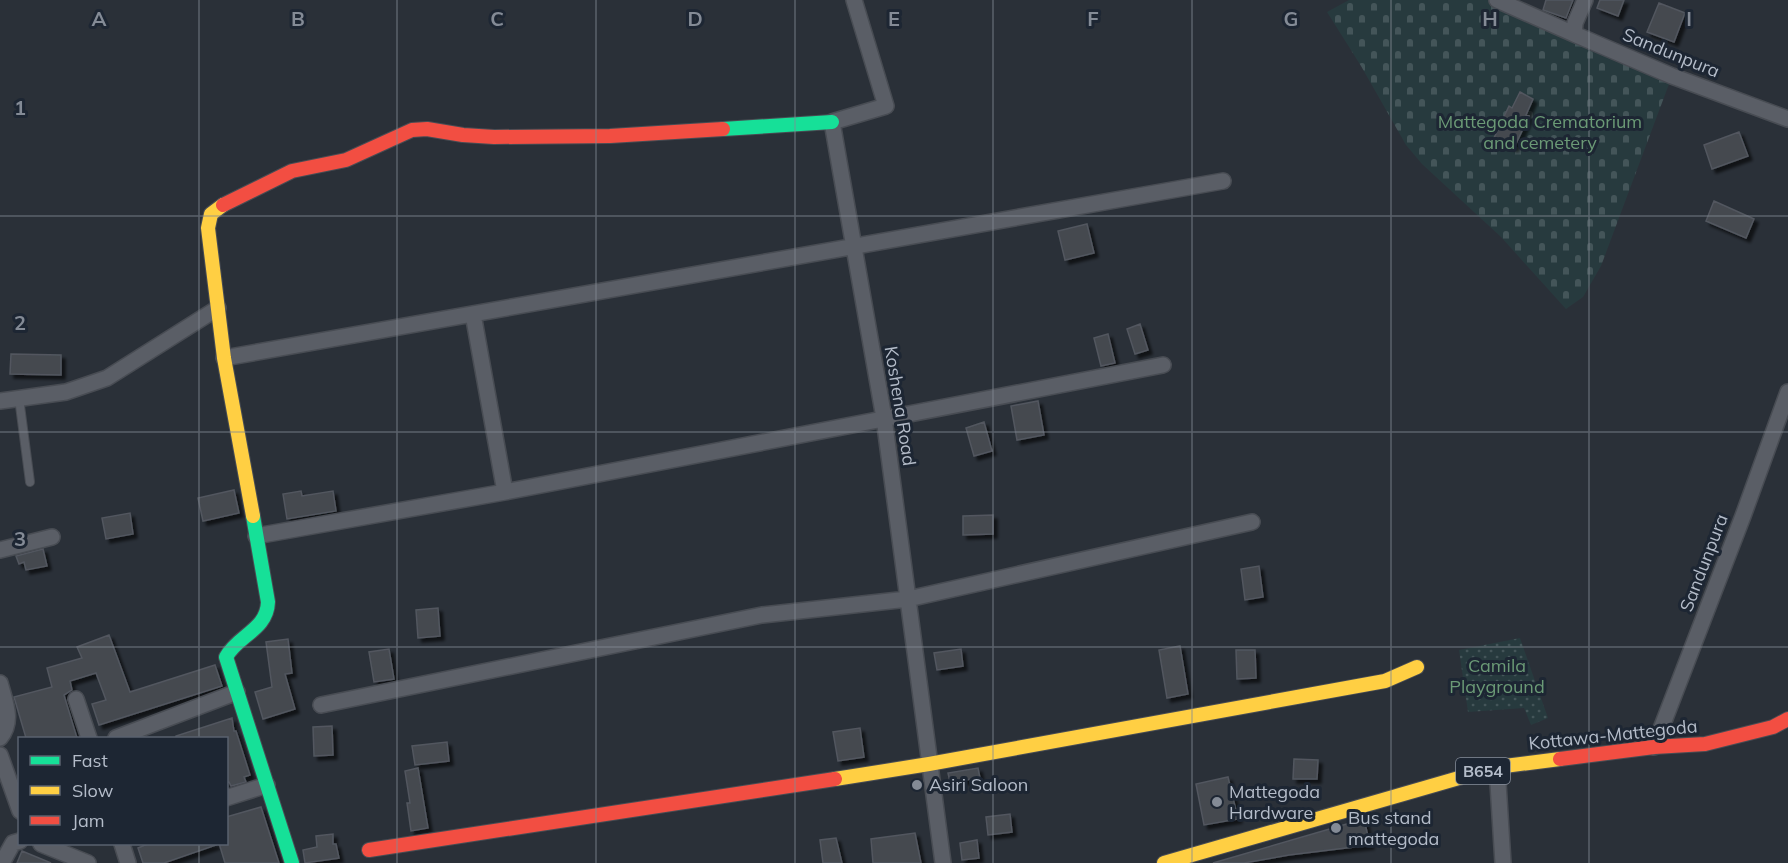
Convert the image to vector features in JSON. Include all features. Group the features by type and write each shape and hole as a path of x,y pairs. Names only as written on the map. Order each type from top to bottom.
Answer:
{"street":[{"path":"292,863 226,657 228,649 245,639 266,617 268,602 224,358 208,228 211,214 218,207 292,171 346,160 412,130 427,129 483,136 610,136 832,122 886,106 854,0"},
{"name":"Sandunpura","path":"1497,0 1672,76 1788,119"},
{"path":"1574,34 1575,23 1585,0"},
{"name":"Koshena Road","path":"832,122 884,418 943,863"},
{"path":"224,358 1223,181"},
{"path":"0,401 66,392 107,378 218,308"},
{"path":"473,314 505,492"},
{"path":"256,537 505,492 1164,365"},
{"name":"Sandunpura","path":"1654,747 1788,392"},
{"path":"321,705 762,615 908,599 1252,522"},
{"path":"0,550 52,537"},
{"path":"369,850 929,764 1385,681 1417,667"},
{"path":"0,683 9,723 0,738"},
{"path":"119,737 237,692"},
{"path":"76,699 89,737"},
{"name":"Kottawa-Mattegoda","path":"1164,863 1497,767 1654,747 1705,744 1773,727 1788,719"},
{"path":"0,755 18,805"},
{"path":"1497,767 1503,863"},
{"path":"228,797 267,785"},
{"path":"2,863 13,843 18,842"},
{"path":"45,845 88,863"},
{"path":"123,845 128,863"}],"lane":[{"path":"19,398 30,482"}],"green space":[{"name":"Mattegoda Crematorium and cemetery","path":"1349,0 1497,0 1672,76 1601,266 1583,297 1566,309 1501,237 1422,164 1406,145 1327,12"},
{"name":"Camila Playground","path":"1520,638 1548,718 1531,725 1524,708 1468,712 1459,650"}],"building":[{"path":"1546,0 1573,0 1566,18 1543,10"},
{"path":"1600,0 1624,0 1618,16 1597,8"},
{"path":"1659,3 1685,13 1674,42 1647,32"},
{"path":"1520,92 1533,99 1526,115 1529,116 1514,148 1494,138 1509,106 1512,108"},
{"path":"1739,132 1748,156 1712,169 1704,145"},
{"path":"1714,201 1754,219 1746,238 1706,221"},
{"path":"1087,224 1094,253 1065,260 1058,231"},
{"path":"1140,324 1148,350 1135,354 1127,329"},
{"path":"1108,334 1115,363 1101,366 1094,338"},
{"path":"11,354 61,355 61,375 10,374"},
{"path":"1038,401 1044,435 1017,440 1011,406"},
{"path":"984,422 992,451 974,456 966,428"},
{"path":"234,490 239,513 203,521 198,498"},
{"path":"301,491 302,496 333,491 336,511 287,519 283,494"},
{"path":"130,513 133,534 106,539 102,518"},
{"path":"993,515 993,534 963,535 963,516"},
{"path":"43,549 47,566 26,570 24,562 19,564 16,556"},
{"path":"1259,566 1263,597 1245,600 1241,569"},
{"path":"438,608 440,636 418,638 416,610"},
{"path":"109,635 130,692 215,665 222,686 99,725 92,704 106,700 96,673 70,681 72,690 64,695 77,737 26,737 14,697 52,687 47,668 82,658 77,647"},
{"path":"288,639 292,673 285,674 295,709 263,719 255,692 272,687 266,642"},
{"path":"1180,646 1188,694 1167,698 1159,650"},
{"path":"389,649 394,679 374,682 369,652"},
{"path":"961,649 963,666 937,670 934,653"},
{"path":"1236,650 1255,650 1256,678 1237,679"},
{"path":"232,718 234,731 236,731 250,775 244,777 246,782 231,786 228,782 228,737 176,736"},
{"path":"332,726 333,755 314,756 313,727"},
{"path":"860,728 864,757 838,761 833,732"},
{"path":"447,742 449,761 415,765 412,746"},
{"path":"1294,759 1318,760 1317,779 1293,779"},
{"path":"418,768 428,828 411,831 405,771"},
{"path":"978,768 980,778 950,782 948,773"},
{"name":"Mattegoda Hardware","path":"1228,777 1238,819 1204,825 1196,784"},
{"path":"261,807 279,863 225,863 220,845 228,845 228,816"},
{"path":"1010,814 1012,832 988,835 986,817"},
{"name":"Bus stand mattegoda","path":"1364,819 1370,845 1244,863 1213,863"},
{"path":"915,833 921,863 873,863 871,839"},
{"path":"333,834 333,844 336,844 339,858 305,863 303,850 317,847 316,836"},
{"path":"836,838 842,863 823,863 820,840"},
{"path":"977,840 979,858 962,860 960,843"},
{"path":"145,845 216,845 164,863 143,863 138,848"},
{"path":"22,851 51,863 17,863"}],"traffic: fast":[{"path":"723,129 832,122"},
{"path":"253,516 268,602 263,619 231,649 226,657 292,863"}],"traffic: slow":[{"path":"223,205 211,214 208,228 224,358 253,516"},
{"path":"835,779 1385,681 1417,667"},
{"path":"1164,863 1497,767 1560,759"}],"traffic: jam":[{"path":"223,205 292,171 346,160 412,130 427,129 494,137 610,136 723,129"},
{"path":"1560,759 1654,747 1705,744 1773,727 1788,719"},
{"path":"369,850 835,779"}],"place":[{"name":"Asiri Saloon","path":"917,785"},
{"name":"Mattegoda Hardware","path":"1217,802"},
{"name":"Bus stand mattegoda","path":"1336,828"}]}
